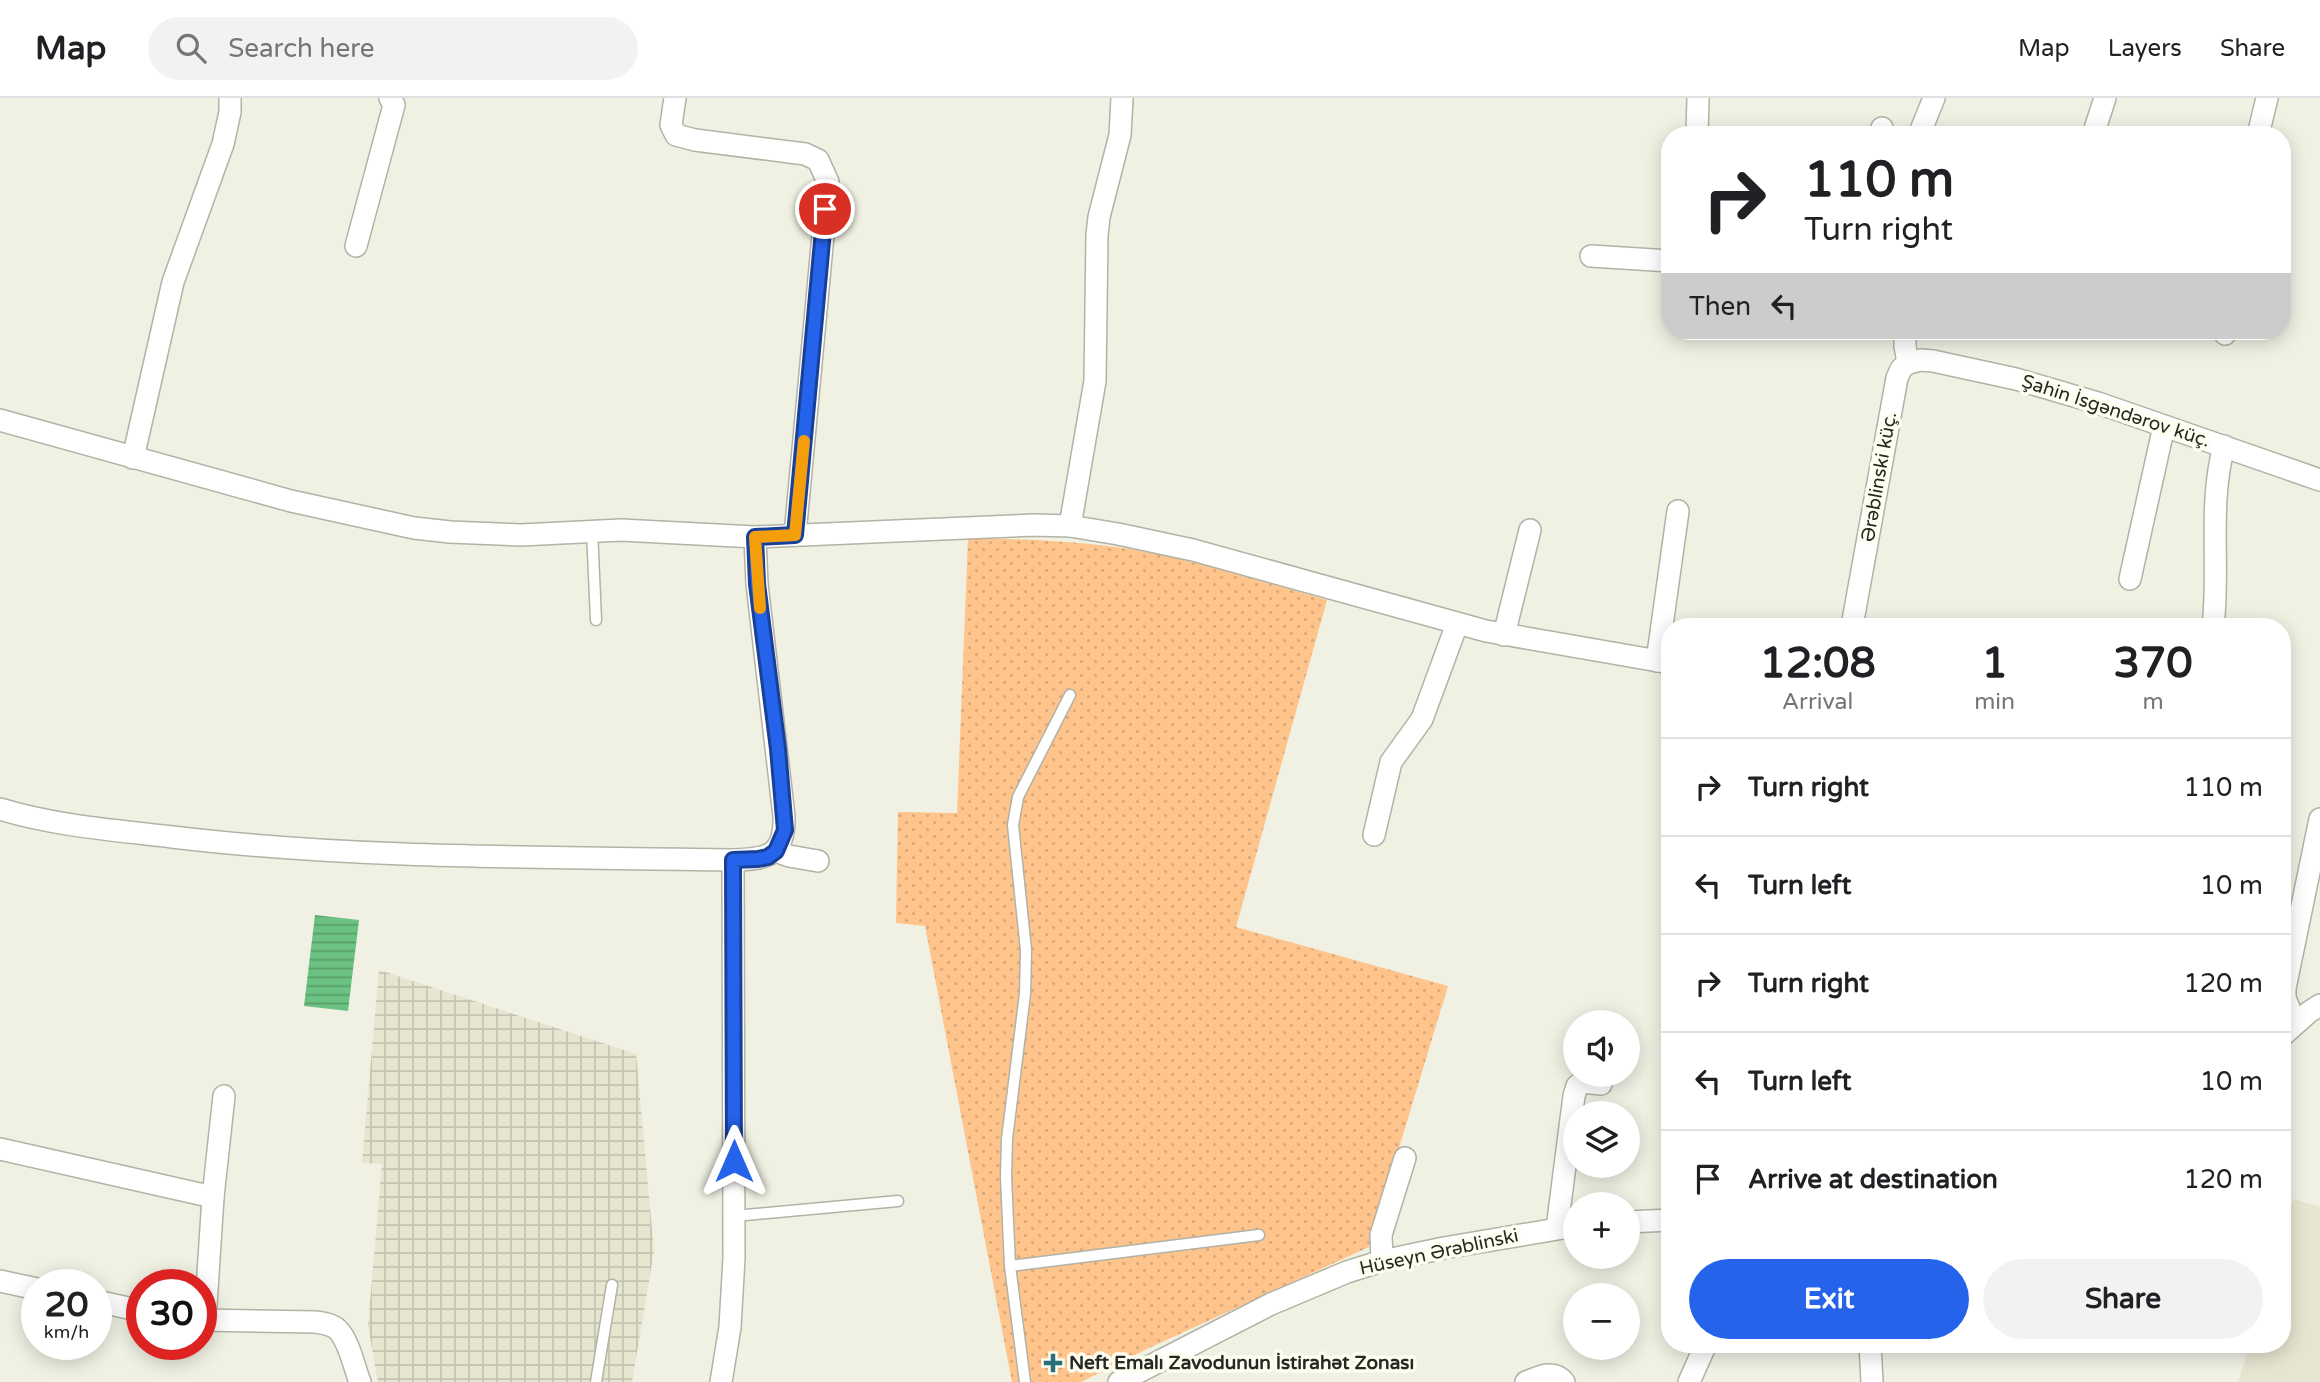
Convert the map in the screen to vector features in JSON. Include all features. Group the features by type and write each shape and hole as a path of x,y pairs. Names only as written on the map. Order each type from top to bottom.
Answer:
{"street":[{"path":"133,458 173,282 223,144 230,112 230,98"},
{"path":"356,246 394,105 390,98"},
{"path":"675,98 671,125 676,135 695,140 805,154 818,160 828,182 795,535"},
{"path":"1070,526 1095,381 1099,216 1117,153 1122,98"},
{"path":"1697,126 1699,98"},
{"path":"1923,126 1934,98"},
{"path":"2096,126 2105,98"},
{"path":"2260,126 2267,98"},
{"path":"1591,257 1661,261"},
{"path":"1905,340 1908,363"},
{"name":"Şahin İsgəndərov küç.","path":"1908,363 1933,361 2016,379 2164,425 2320,480"},
{"name":"Ərəblinski küç.","path":"1853,618 1896,378 1908,363"},
{"path":"0,420 291,501 414,528 474,534 521,535 592,530 755,537 995,525 1070,526 1169,544 1504,635 1661,662"},
{"path":"2130,579 2164,425"},
{"path":"2214,618 2216,485 2224,446"},
{"path":"1667,618 1678,511"},
{"path":"1504,635 1530,530"},
{"path":"0,809 75,825 294,849 733,860 768,857 776,851 785,830 757,584 755,537"},
{"path":"1374,835 1391,762 1422,719 1457,624"},
{"path":"2291,959 2320,819"},
{"path":"776,851 818,861"},
{"path":"721,1382 732,1300 734,1216 733,860"},
{"path":"2291,1028 2320,1005"},
{"path":"1568,1192 1577,1087"},
{"path":"208,1269 224,1096"},
{"path":"0,1149 214,1197"},
{"path":"1382,1261 1381,1235 1405,1158"},
{"path":"1640,1221 1661,1220"},
{"name":"Hüseyn Ərəblinski","path":"1119,1382 1271,1304 1347,1272 1382,1261 1563,1228"},
{"path":"0,1281 21,1286"},
{"path":"217,1320 328,1324 338,1330 344,1340 360,1382"},
{"path":"1689,1382 1702,1353"},
{"path":"1870,1353 1872,1382"},
{"path":"1526,1382 1547,1374 1563,1378 1564,1382"}],"lane":[{"path":"592,530 596,620"},
{"path":"1026,1382 1010,1266 1006,1177 1007,1139 1025,994 1026,950 1013,825 1018,797 1070,695"},
{"path":"734,1216 898,1201"},
{"path":"1010,1266 1259,1235"},
{"path":"596,1382 612,1285"}],"shaded area":[{"path":"968,538 1048,541 1129,549 1204,565 1327,600 1236,927 1448,986 1369,1247 1081,1382 1012,1382 925,926 896,923 898,812 957,813"},
{"path":"315,915 359,920 348,1011 304,1006"},
{"path":"379,970 636,1054 654,1251 632,1382 378,1382 368,1326 382,1164 362,1163"},
{"path":"2293,1199 2320,1207 2320,1382 2238,1382 2247,1353 2291,1353"}],"slow traffic":[{"path":"760,608 755,537 795,535 804,441"}],"place":[{"name":"Neft Emalı Zavodunun İstirahət Zonası","path":"1053,1363"}],"route":[{"path":"734,1161 733,860 768,857 776,851 785,830 778,749 757,584 755,537 795,535 825,209"}]}
